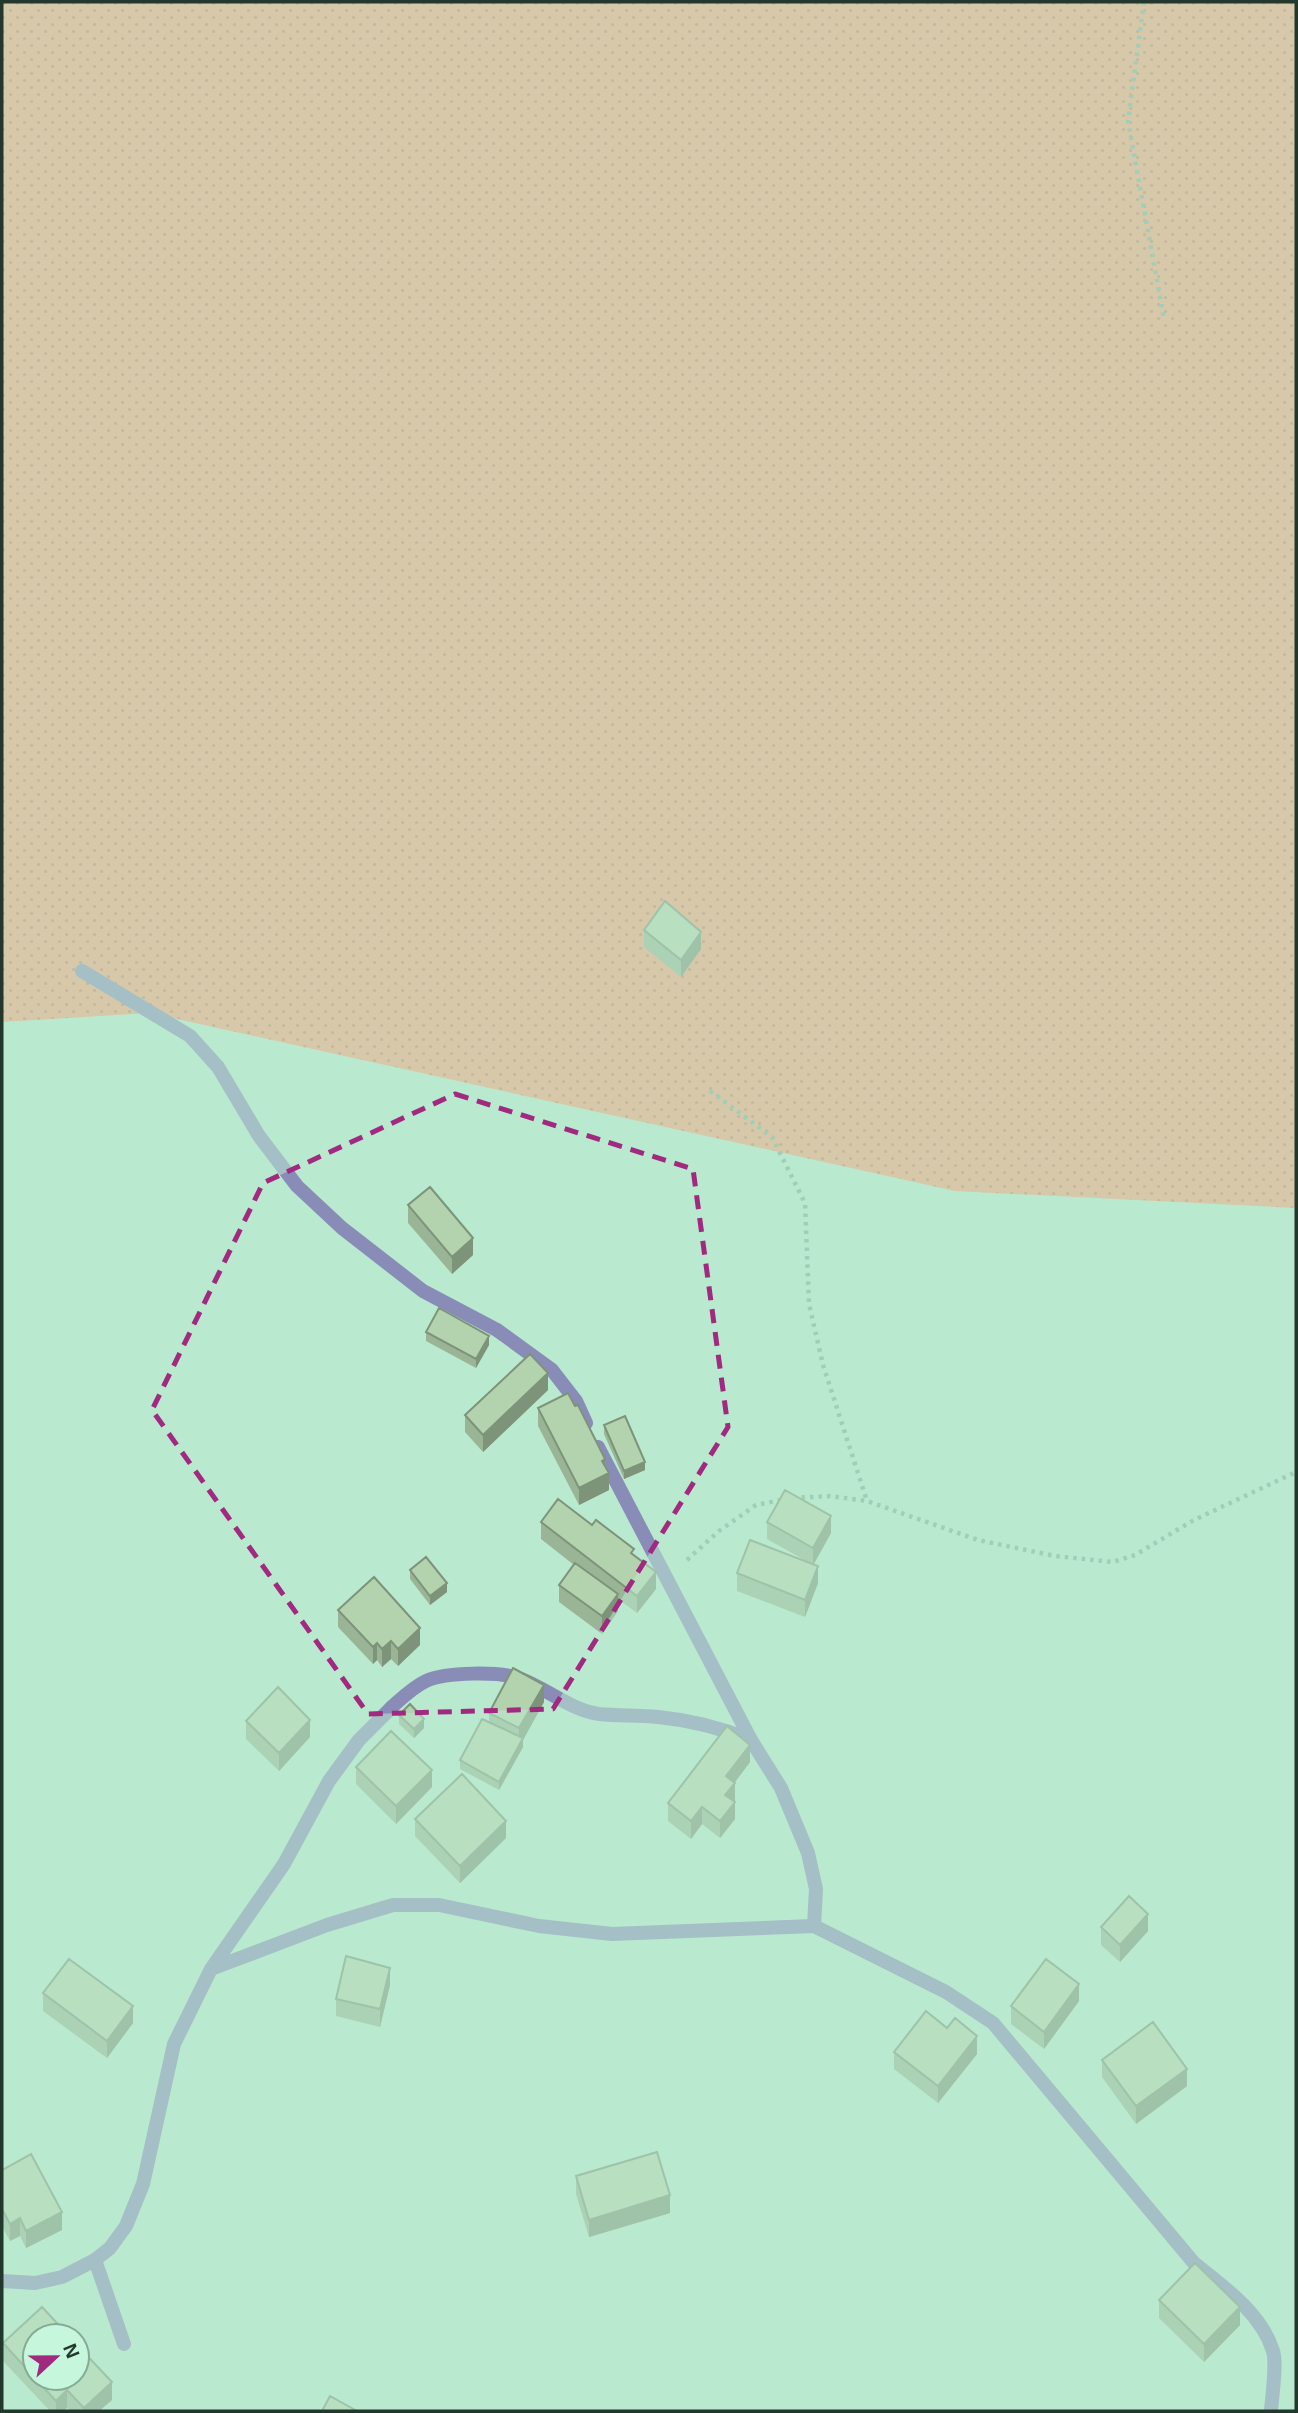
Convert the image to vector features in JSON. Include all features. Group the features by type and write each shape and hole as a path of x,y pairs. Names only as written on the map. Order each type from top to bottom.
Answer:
{"street":[{"path":"82,971 190,1036 218,1067 258,1136 297,1186 342,1228 423,1292 497,1331 552,1370 576,1401 666,1580 751,1740 781,1788 808,1853 816,1889 814,1926"},
{"path":"2,2281 35,2283 62,2277 96,2260 110,2248 126,2226 143,2184 174,2044 211,1969 284,1864 329,1781 359,1740 392,1707 427,1680 456,1675 490,1674 520,1678 561,1700 596,1714 660,1717 699,1723 751,1740"},
{"path":"211,1969 327,1925 393,1906 439,1905 540,1926 612,1934 814,1926 946,1992 993,2023 1194,2263 1232,2294 1257,2320 1274,2353 1271,2411"},
{"path":"96,2260 124,2344"}],"path":[{"path":"1144,2 1128,121 1164,319"},
{"path":"710,1091 772,1137 805,1203 809,1304 823,1365 867,1501"},
{"path":"666,1580 719,1531 757,1505 797,1497 830,1496 867,1501 978,1540 1055,1556 1113,1562 1135,1555 1195,1520 1296,1472"}],"highlighted area":[{"path":"455,1094 693,1169 728,1427 553,1709 368,1714 152,1410 263,1183"}],"shaded area":[{"path":"2,2 1296,2 1296,1208 955,1191 150,1013 2,1022"}],"building":[{"path":"665,901 701,932 681,960 644,930"},
{"path":"430,1187 473,1238 452,1257 408,1205"},
{"path":"439,1308 489,1336 476,1359 426,1332"},
{"path":"530,1354 548,1373 483,1435 465,1415"},
{"path":"568,1393 575,1406 578,1405 605,1459 602,1461 609,1473 579,1488 538,1408"},
{"path":"625,1416 645,1462 624,1471 604,1425"},
{"path":"785,1490 831,1516 813,1548 767,1522"},
{"path":"558,1499 592,1525 596,1520 634,1549 631,1553 656,1572 637,1596 541,1522"},
{"path":"750,1540 818,1566 805,1600 737,1573"},
{"path":"426,1557 447,1583 430,1596 410,1570"},
{"path":"575,1563 618,1594 602,1616 559,1585"},
{"path":"374,1577 420,1628 398,1649 391,1641 382,1649 377,1643 373,1647 338,1610"},
{"path":"513,1668 544,1685 519,1728 489,1713"},
{"path":"278,1687 310,1720 279,1753 246,1721"},
{"path":"410,1704 424,1719 414,1729 399,1715"},
{"path":"482,1719 523,1738 499,1782 460,1760"},
{"path":"727,1726 750,1745 726,1776 735,1783 725,1795 735,1802 720,1821 702,1807 691,1821 668,1803"},
{"path":"391,1731 432,1770 396,1806 356,1767"},
{"path":"462,1774 506,1821 460,1866 415,1819"},
{"path":"1129,1896 1148,1914 1120,1945 1101,1927"},
{"path":"346,1956 390,1968 380,2009 336,1999"},
{"path":"69,1959 133,2006 107,2041 43,1993"},
{"path":"1046,1959 1079,1984 1044,2032 1011,2006"},
{"path":"926,2011 947,2028 955,2018 977,2036 938,2086 894,2052"},
{"path":"1153,2022 1187,2069 1136,2106 1102,2060"},
{"path":"657,2152 670,2195 589,2220 576,2176"},
{"path":"31,2154 62,2212 26,2231 20,2218 10,2224 2,2209 2,2170"},
{"path":"1195,2263 1240,2307 1204,2344 1159,2300"},
{"path":"42,2307 56,2322 26,2322"},
{"path":"21,2326 21,2363 3,2343"},
{"path":"91,2360 112,2382 84,2408 69,2392 91,2392"},
{"path":"48,2392 65,2392 56,2401"},
{"path":"330,2396 357,2411 322,2411"}]}
